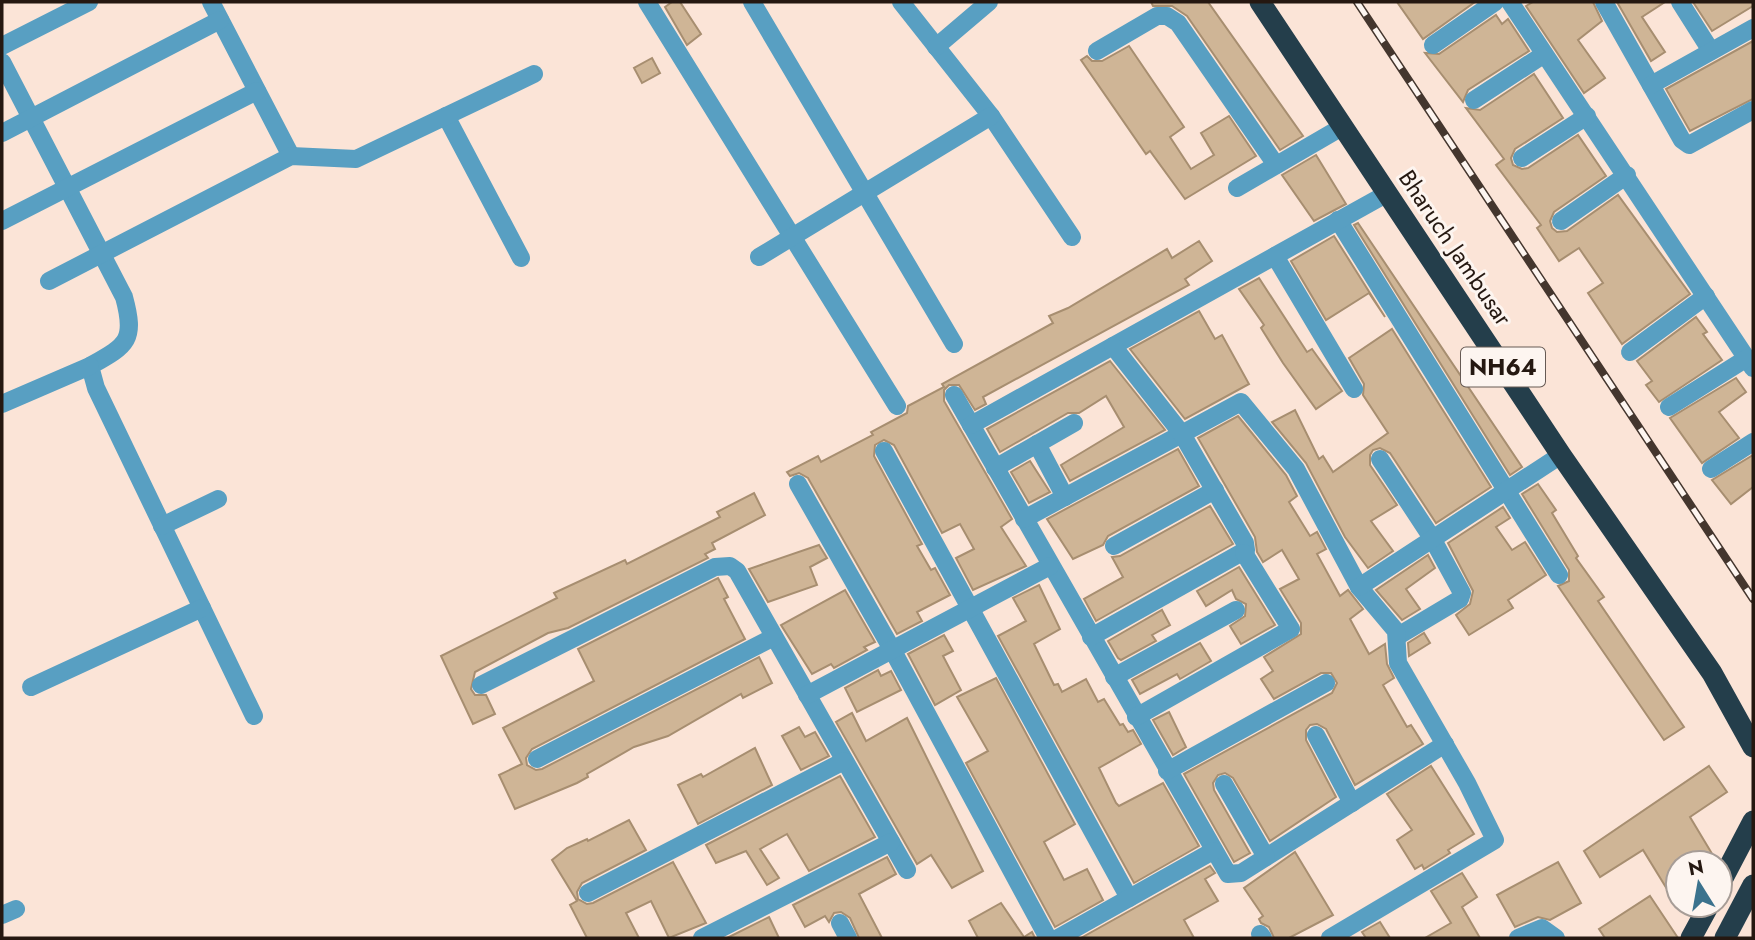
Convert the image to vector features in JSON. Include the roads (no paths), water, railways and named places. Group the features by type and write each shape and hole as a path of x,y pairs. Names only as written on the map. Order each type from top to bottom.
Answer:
{"highway":[{"name":"Bharuch Jambusar","path":"1260,2 1561,455 1712,673 1751,738"},
{"path":"1734,857 1753,821"},
{"path":"1725,938 1753,885"},
{"path":"1691,938 1701,919"}],"street":[{"path":"2,46 89,2"},
{"path":"211,2 291,156"},
{"path":"647,2 897,406"},
{"path":"752,2 954,344"},
{"path":"901,2 991,116 1072,237"},
{"path":"936,47 989,2"},
{"path":"1433,44 1495,2"},
{"path":"1604,2 1682,140 1689,145 1753,110"},
{"path":"1680,2 1711,51"},
{"path":"1514,3 1543,55 1627,175 1750,363 1669,407"},
{"path":"1097,51 1157,16 1167,16 1178,23 1276,165"},
{"path":"2,133 220,20"},
{"path":"1651,85 1753,28"},
{"path":"1474,100 1543,55"},
{"path":"2,62 124,297 130,335 122,348 90,366 2,404"},
{"path":"49,281 291,156 356,159 534,74"},
{"path":"2,221 257,91"},
{"path":"446,116 521,258"},
{"path":"760,257 991,116"},
{"path":"1522,158 1587,116"},
{"path":"1237,188 1342,127"},
{"path":"1561,221 1627,175"},
{"path":"971,425 1388,193"},
{"path":"1338,220 1559,575"},
{"path":"1275,256 1354,389"},
{"path":"1630,352 1706,296"},
{"path":"1112,346 1182,434 1245,543 1244,553 1291,629 1136,717"},
{"path":"90,366 105,407 254,716"},
{"path":"954,395 1222,868 1234,874 1266,857 1445,744"},
{"path":"1024,519 1241,402 1296,469 1359,587 1398,636"},
{"path":"995,468 1074,423"},
{"path":"1711,469 1753,442"},
{"path":"1037,443 1065,497"},
{"path":"884,451 1129,898"},
{"path":"1359,587 1561,455"},
{"path":"1330,938 1356,932 1495,840 1445,744 1398,663 1395,648 1398,636 1460,599 1462,593 1432,538 1380,459"},
{"path":"798,484 893,651 1048,938"},
{"path":"1114,546 1215,490"},
{"path":"162,526 218,499"},
{"path":"1091,637 1244,553"},
{"path":"481,685 723,565 737,571 907,870"},
{"path":"807,695 1050,566"},
{"path":"31,687 202,608"},
{"path":"1114,677 1236,610"},
{"path":"537,759 774,637"},
{"path":"1167,771 1326,683"},
{"path":"1317,735 1352,803"},
{"path":"588,893 844,761"},
{"path":"1224,784 1266,857"},
{"path":"702,938 736,931 891,842"},
{"path":"1058,938 1213,851"},
{"path":"1518,938 1542,928 1556,938"}],"railway":[{"path":"1357,2 1753,599"}]}
